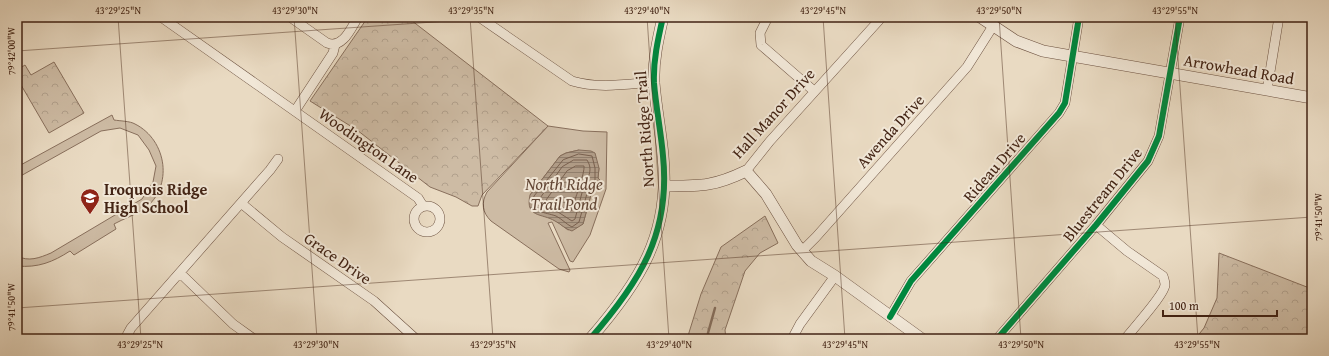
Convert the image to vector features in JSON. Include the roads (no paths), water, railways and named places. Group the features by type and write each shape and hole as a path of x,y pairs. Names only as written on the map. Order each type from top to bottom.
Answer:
{"street":[{"name":"Woodington Lane","path":"161,17 418,198 423,206"},
{"path":"290,17 327,43 335,45"},
{"name":"Woodington Lane","path":"295,111 333,53 335,45 340,43 358,17"},
{"path":"479,17 572,81 584,85 654,82"},
{"name":"North Ridge Trail","path":"590,339 618,307 643,267 657,229 664,186 664,157 654,82 656,46 663,17"},
{"path":"768,17 760,33 761,45 814,91"},
{"name":"Hall Manor Drive","path":"664,186 711,185 727,180 746,171 814,91 882,17"},
{"name":"Arrowhead Road","path":"980,17 1025,45 1044,51 1312,98"},
{"name":"Rideau Drive","path":"890,317 911,281 1059,113 1066,102 1079,17"},
{"name":"Bluestream Drive","path":"996,339 1096,225 1148,161 1159,136 1180,17"},
{"path":"1267,90 1280,17"},
{"name":"Awenda Drive","path":"802,251 816,238 967,67 993,26"},
{"path":"125,339 131,328 278,159"},
{"path":"746,171 766,194 797,245 811,262 835,276 922,339"},
{"name":"Grace Drive","path":"241,203 282,237 374,301 416,339"},
{"path":"1096,225 1126,251 1162,276 1165,280 1164,290 1149,311 1125,339"},
{"path":"180,273 233,324 254,339"},
{"path":"792,339 800,324 835,276"}],"water":[{"name":"North Ridge Trail Pond","path":"579,150 591,151 595,153 599,168 598,178 603,183 602,186 595,186 592,191 583,224 572,231 557,222 536,214 530,208 529,202 530,195 560,156"}],"waterway":[{"path":"708,339 708,333 715,308"}],"place":[{"name":"Iroquois Ridge High School","path":"90,215"}]}
